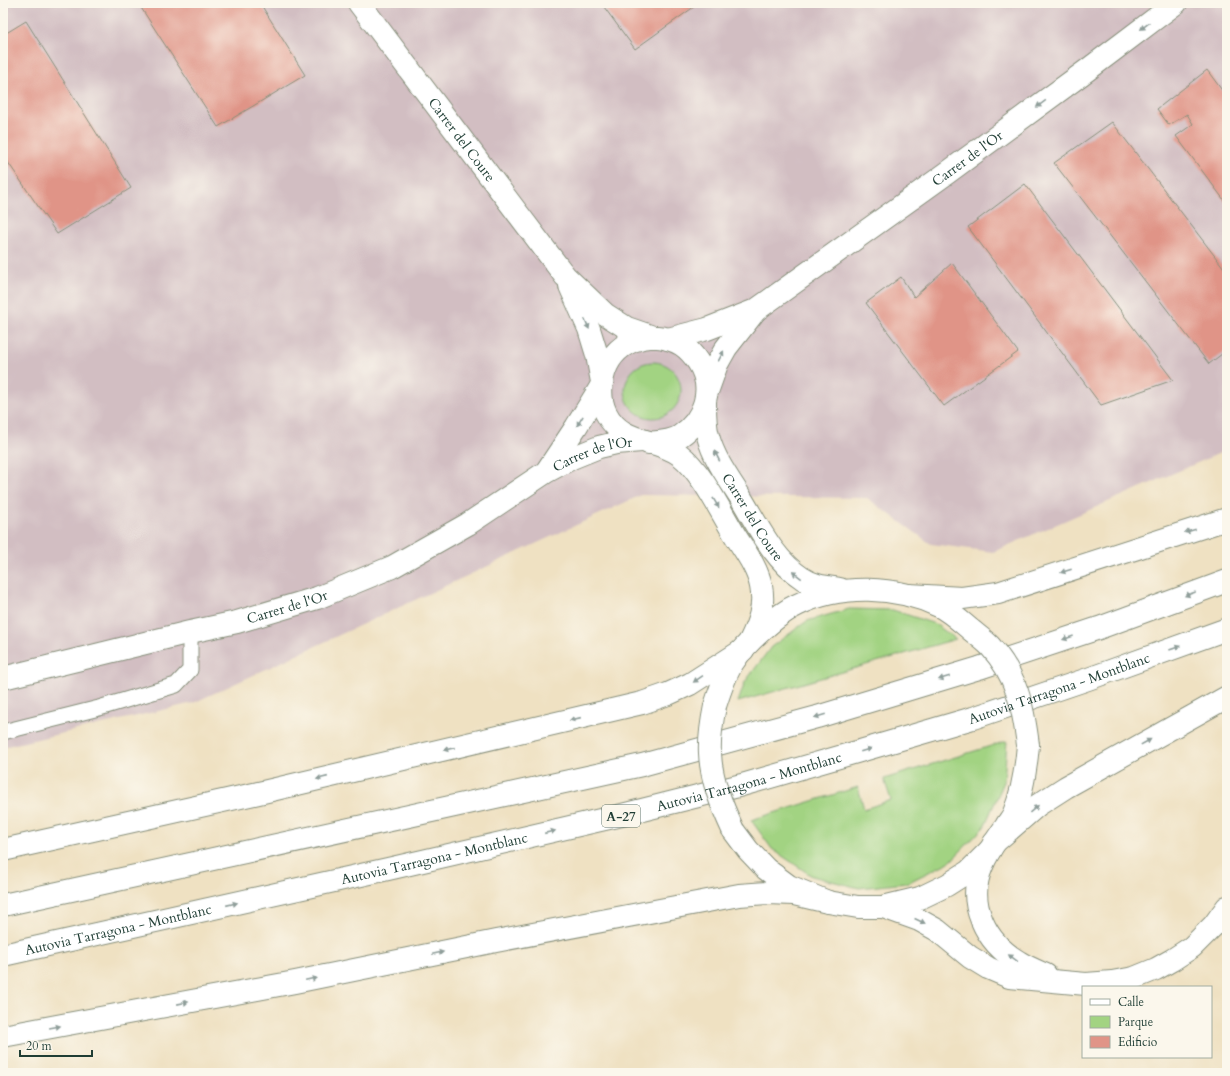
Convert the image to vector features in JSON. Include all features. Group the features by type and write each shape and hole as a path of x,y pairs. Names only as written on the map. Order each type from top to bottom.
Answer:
{"main road":[{"name":"Carrer del Coure","path":"359,3 565,276 605,314 628,328 661,338"},
{"name":"Carrer de l'Or","path":"661,338 706,329 756,310 947,173 1176,3"},
{"name":"Carrer del Coure","path":"565,276 589,329 596,355 601,385"},
{"name":"Carrer de l'Or","path":"706,397 717,364 726,348 756,310"},
{"path":"661,338 682,345 694,356 702,368 706,383 706,397 701,413 692,426 679,437 665,441 645,442 622,432 612,423 602,400 601,385 611,358 622,346 637,339 661,338"},
{"name":"Carrer de l'Or","path":"546,472 576,427 601,385"},
{"name":"Carrer del Coure","path":"706,397 704,421 714,452 724,472 771,547 789,568 803,579 819,586 847,590"},
{"name":"Carrer de l'Or","path":"3,678 190,632 238,622 317,598 392,567 468,524 546,472 572,458 616,442 645,442"},
{"name":"Carrer del Coure","path":"645,442 667,448 680,456 692,467 705,485 755,568 761,585 762,604 760,621 746,645"},
{"path":"3,850 263,792 642,703 668,694 690,684 746,645 772,621 796,605 817,597 847,590 882,590 909,595 962,598 998,593 1227,519"},
{"path":"3,905 642,765 817,717 971,670 1099,628 1227,581"},
{"path":"909,595 940,607 972,630 990,646 1006,668 1018,693 1024,715 1028,745 1025,777 1014,814 992,847 982,866 977,882 976,900 982,921 991,938 1003,951 1018,962 1060,982"},
{"name":"Autovia Tarragona - Montblanc","path":"3,955 388,870 577,826 742,785 973,718 1088,679 1227,629"},
{"path":"746,645 734,661 724,679 715,706 711,727 710,753 713,779 722,806 733,830 748,850 766,869 789,886 828,902"},
{"path":"3,1036 295,982 496,941 740,895 767,893 794,894 858,907 883,907 920,898 947,885 969,871 992,847 1038,805 1066,787 1227,697"},
{"path":"883,907 919,920 937,930 970,957 988,968 1009,977 1086,984 1112,982 1134,978 1156,969 1192,947 1214,925 1227,907"}],"lane":[{"path":"3,732 99,708 176,685 190,670 190,632"}],"shaded area":[{"path":"3,3 1227,3 1227,450 993,552 931,544 867,498 641,495 193,703 3,747"}],"green space":[{"path":"648,362 658,362 673,370 679,379 681,390 679,401 673,410 658,418 648,418 637,413 630,406 625,395 625,385 630,374 637,367"},
{"path":"849,609 893,610 935,624 956,639 738,702 745,682 771,647 807,621"},
{"path":"1007,741 1004,782 984,827 951,861 907,883 859,888 812,876 772,849 751,820 858,787 864,809 891,800 884,779"}],"building":[{"path":"138,3 260,3 305,75 218,127"},
{"path":"601,3 698,3 698,4 635,49"},
{"path":"26,21 131,188 57,234 3,155 3,35"},
{"path":"1207,70 1227,97 1227,204 1176,136 1193,124 1187,114 1169,125 1157,109"},
{"path":"1112,122 1227,272 1227,350 1209,364 1054,163"},
{"path":"1025,184 1173,380 1101,405 968,227"},
{"path":"952,263 1018,352 944,406 866,303 901,277 914,297"}]}
